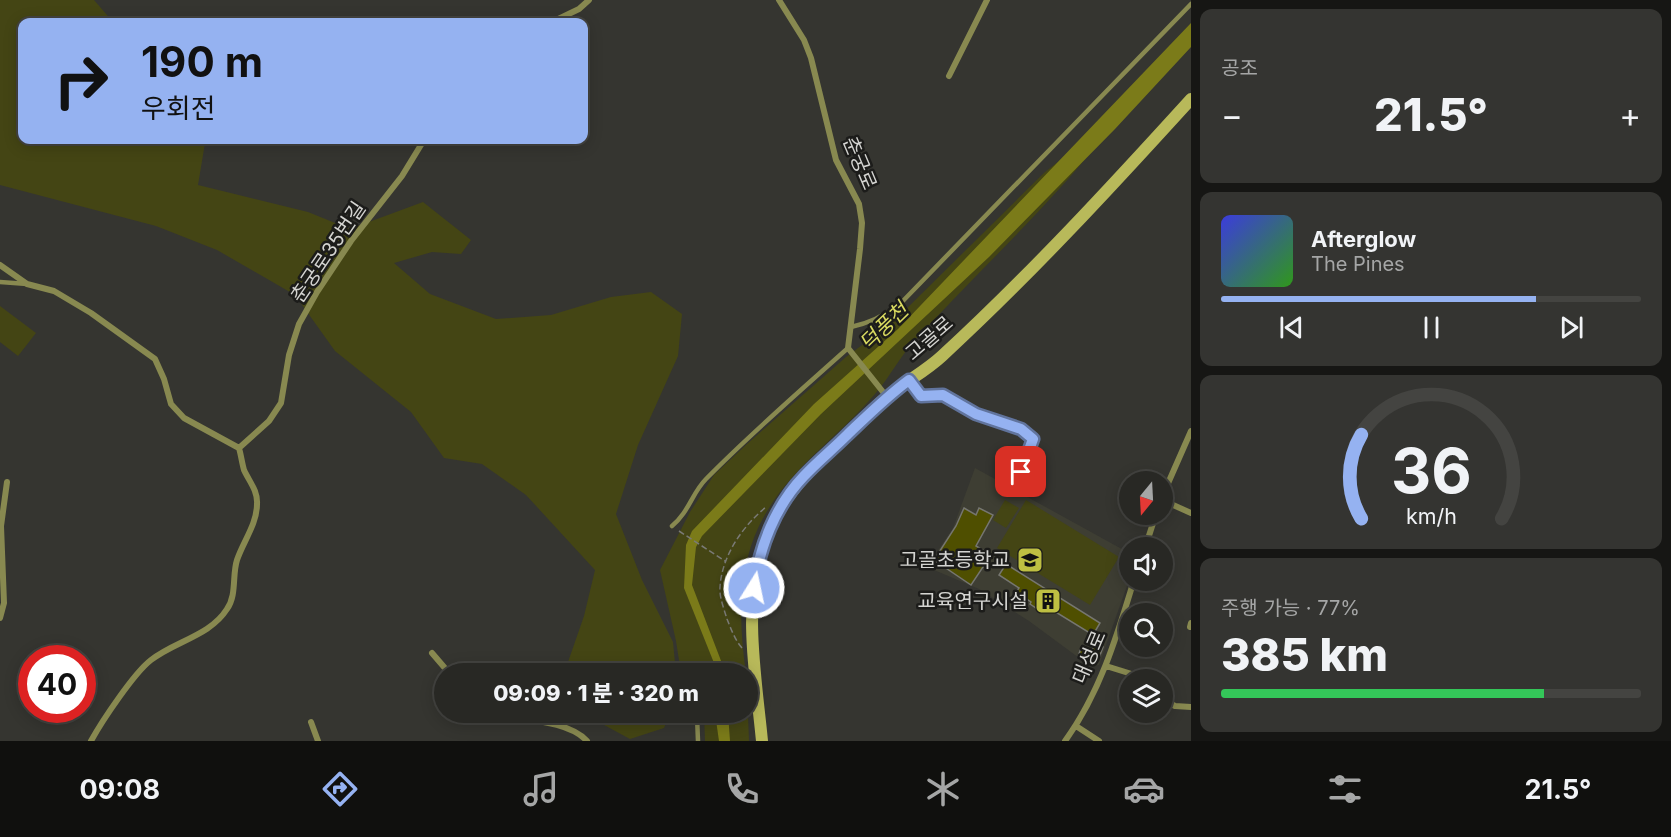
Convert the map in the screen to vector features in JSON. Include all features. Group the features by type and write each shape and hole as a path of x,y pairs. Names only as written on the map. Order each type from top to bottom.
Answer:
{"street":[{"path":"560,18 579,9 590,0"},
{"name":"춘궁로","path":"779,0 804,40 811,58 836,160 860,204 862,222 860,249 848,348"},
{"path":"949,76 987,0"},
{"name":"고골로","path":"762,741 752,605 756,572 774,519 802,478 887,397 941,357 1030,270 1191,99"},
{"name":"춘궁로35번길","path":"239,447 269,420 281,403 289,355 299,324 345,250 402,176 422,144"},
{"path":"0,266 27,284 54,291 91,313 155,359 171,404 184,418 239,447 244,469 255,488 258,503 253,522 236,563 229,607 218,621 152,660 134,678 91,741"},
{"path":"848,348 887,397"},
{"path":"909,380 921,396 943,395 976,414 1021,429 1029,434 1033,439 1021,472"},
{"path":"1173,473 1191,431"},
{"path":"0,618 4,603 1,526 7,482"},
{"path":"1173,504 1191,513"},
{"name":"대성로","path":"1065,741 1076,726 1106,666 1130,591"},
{"path":"432,652 441,663"},
{"path":"1106,666 1119,670"},
{"path":"1173,704 1191,707"},
{"path":"311,722 318,741"},
{"path":"544,723 566,727 580,733 587,741"},
{"path":"1076,726 1100,741"}],"lane":[{"path":"850,327 883,317 900,304 1191,4"},
{"path":"0,282 27,284"},
{"path":"672,526 682,518 703,481 758,428 848,348"},
{"path":"697,723 698,741"}],"path":[{"path":"755,660 740,645 731,630 720,587 726,562 736,539 749,521 766,507"},
{"path":"672,526 726,562"}],"shaded area":[{"path":"0,0 94,0 110,18 18,18 18,144 205,144 198,185 308,212 350,229 423,202 471,240 461,254 432,252 394,263 430,294 496,319 551,315 611,297 651,292 682,314 678,356 638,445 616,514 642,580 673,642 675,663 568,663 584,616 595,570 526,495 482,464 444,458 411,412 335,351 295,295 217,250 156,226 0,185"},
{"path":"1191,23 1191,47 1115,129 989,257 821,414 702,536 696,547 692,585 722,663 714,663 684,588 686,545 692,531 814,404 898,329"},
{"path":"1123,111 1085,160 916,339 875,394 797,472 770,506 752,544 743,580 741,618 745,663 679,663 660,570 690,512 714,475 846,357 893,322 1045,172"},
{"path":"0,306 36,333 18,356 0,342"},
{"name":"고골초등학교","path":"975,468 1119,547 1119,591 1125,591 1099,665 1090,666 1029,621 979,589 927,567 953,528"},
{"path":"1005,500 1019,508 1006,528 993,520"},
{"path":"1026,500 1119,557 1090,605 997,548"},
{"path":"600,723 666,723 664,728 630,739"},
{"path":"704,723 748,723 749,741 705,741"},
{"path":"716,723 729,723 730,741 719,741"}],"building":[{"path":"964,508 976,515 979,508 993,515 976,546 991,555 971,585 934,560 956,526"},
{"name":"교육연구시설","path":"1006,564 1100,623 1093,635 1046,606 1042,612 1030,604 1031,602 1016,592 1019,588 999,575"},
{"path":"1094,645 1103,647 1097,663 1078,657 1081,648 1092,651"}],"place":[{"name":"고골초등학교","path":"1030,560"},
{"name":"교육연구시설","path":"1048,601"}],"route":[{"path":"754,588 763,546 774,519 802,478 887,397 909,380 921,396 943,395 976,414 1021,429 1029,434 1033,439 1021,472"}],"water label":[{"name":"덕풍천","path":"884,327"}]}
